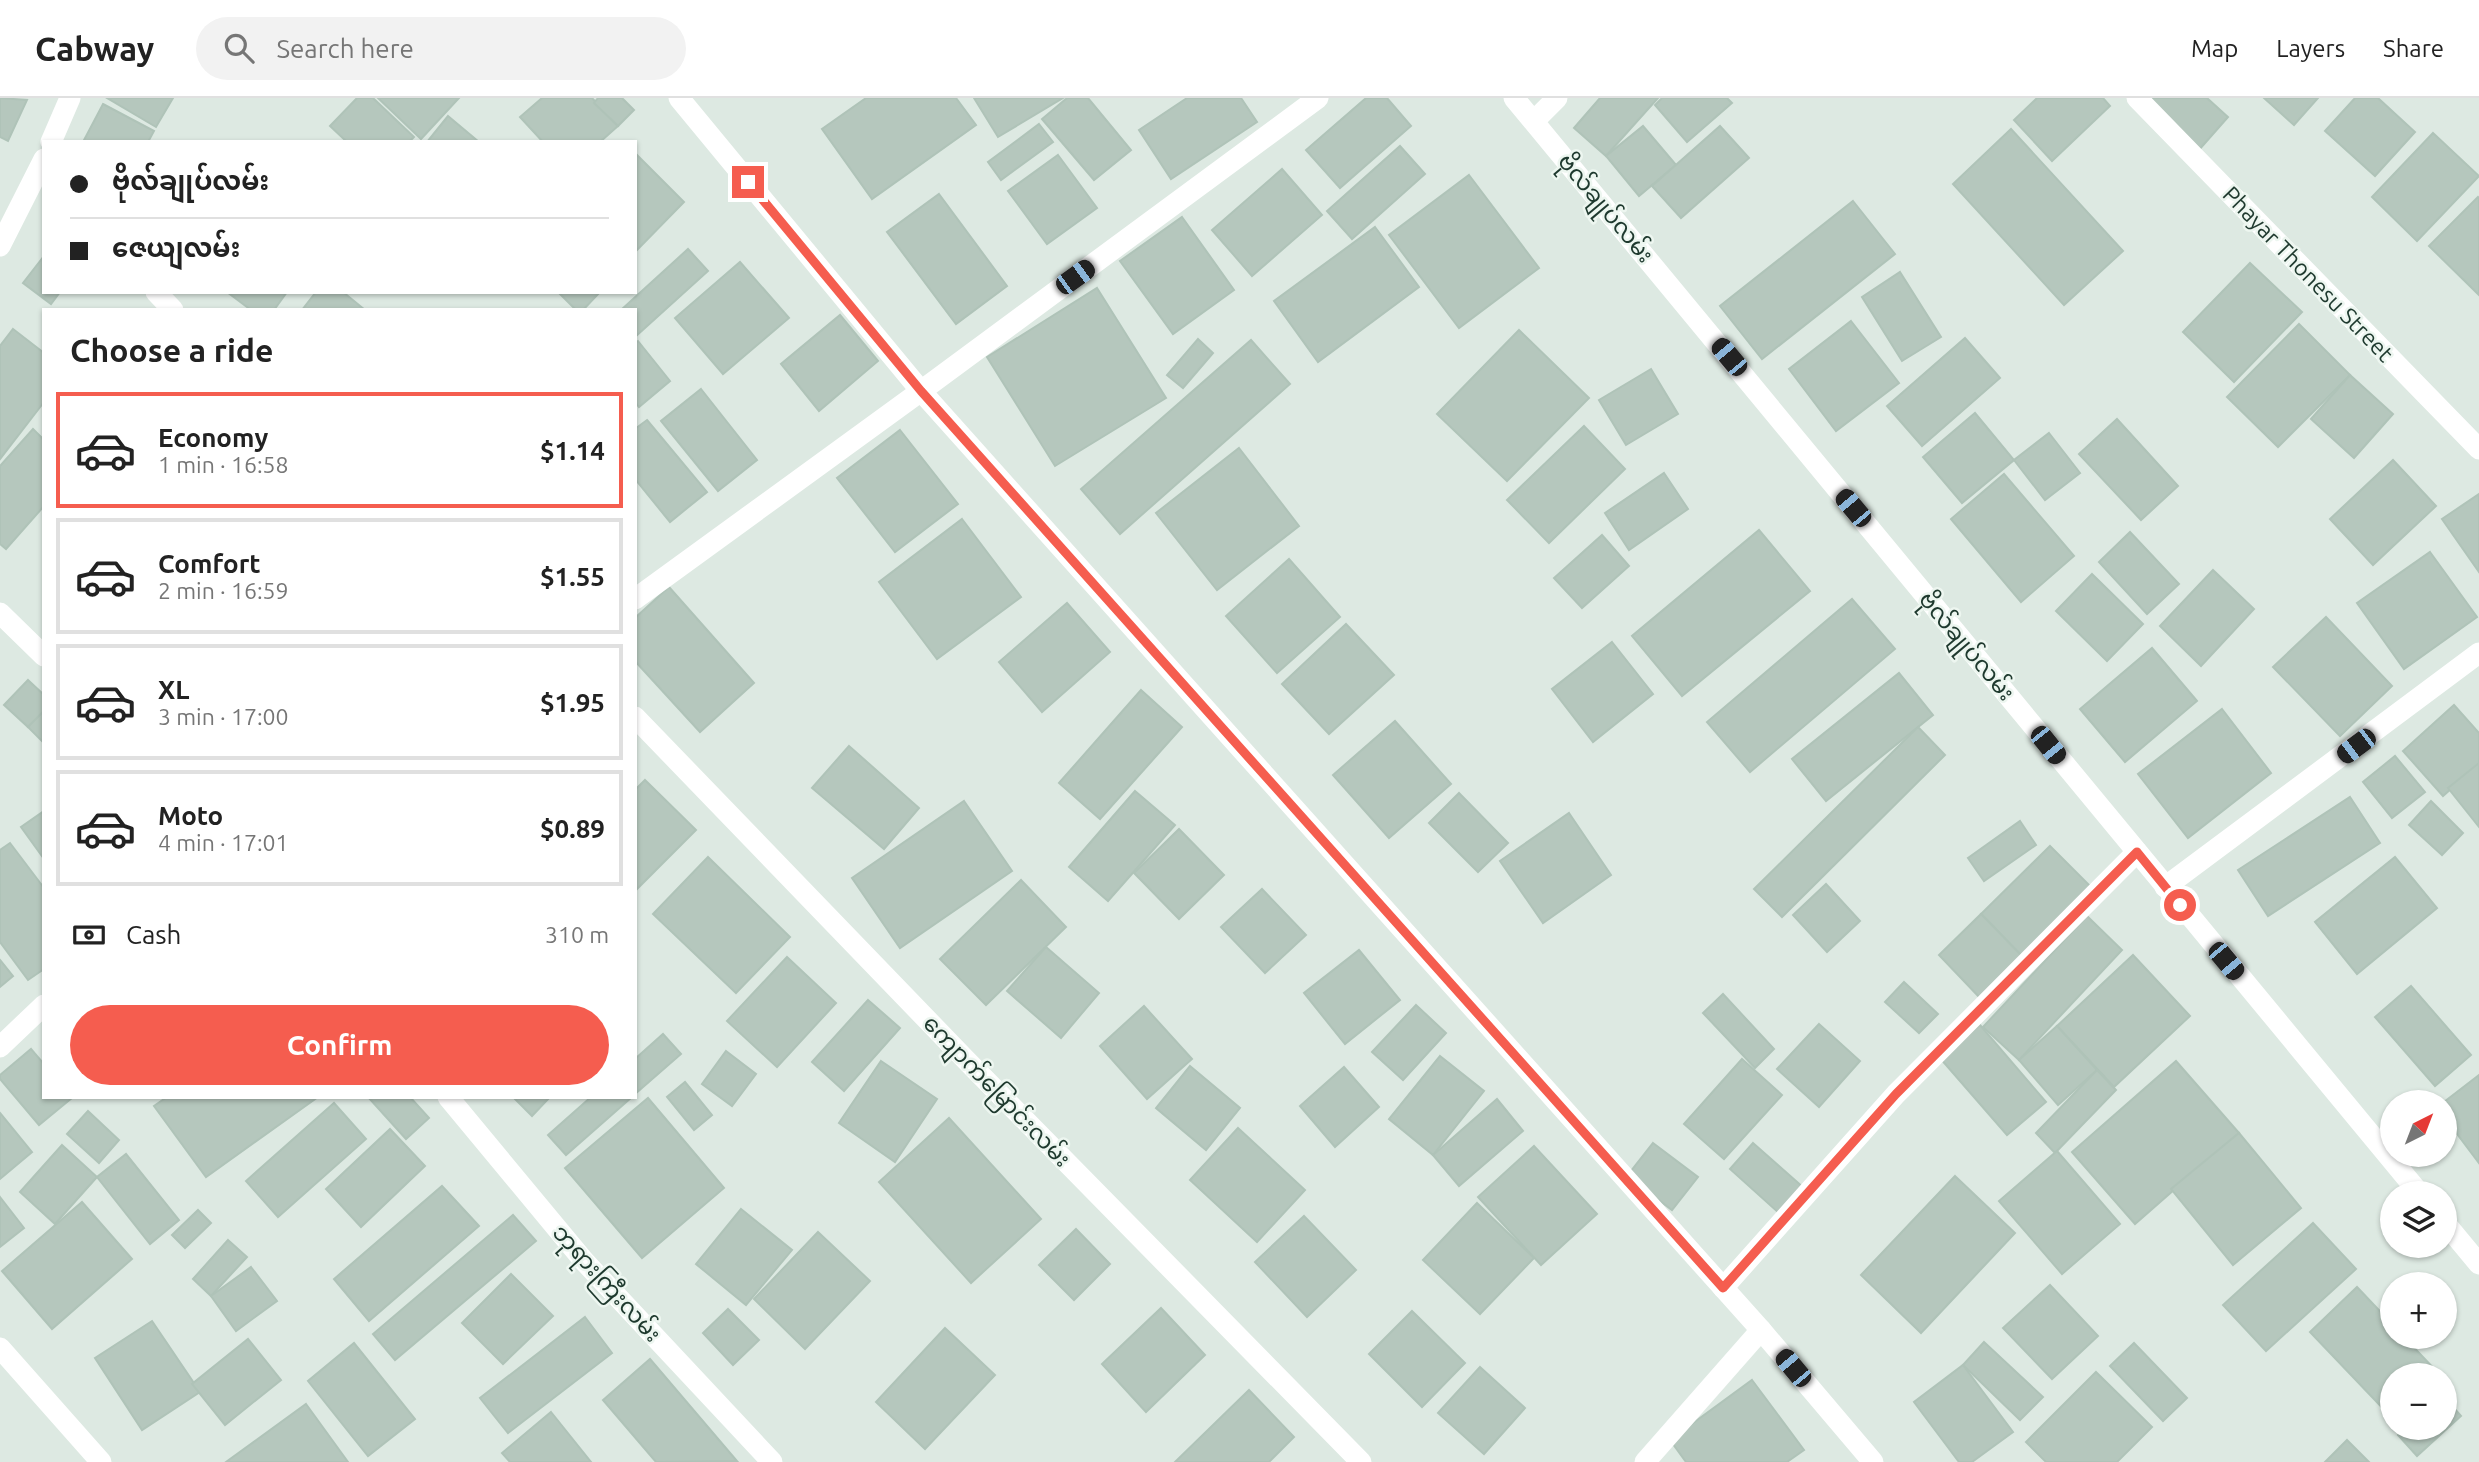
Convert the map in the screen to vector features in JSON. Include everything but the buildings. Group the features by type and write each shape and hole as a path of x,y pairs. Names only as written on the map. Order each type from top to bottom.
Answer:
{"street":[{"path":"52,140 70,98"},
{"path":"679,98 921,391 1723,1288 1874,1462"},
{"path":"637,598 1318,98"},
{"name":"ဗိုလ်ချုပ်လမ်း","path":"1514,98 2409,1181"},
{"path":"1534,121 1557,98"},
{"name":"Phayar Thonesu Street","path":"2137,98 2479,449"},
{"path":"0,246 42,171"},
{"path":"158,294 171,308"},
{"path":"0,613 42,654"},
{"path":"2165,887 2479,653"},
{"name":"ကျောက်မြောင်းလမ်း","path":"637,719 966,1060 1361,1462"},
{"path":"1723,1288 1896,1094 2137,852"},
{"path":"0,1047 42,1007"},
{"name":"ဘုရားကြီးလမ်း","path":"450,1099 584,1261 772,1462"},
{"path":"2457,1237 2479,1264"},
{"path":"1645,1462 1760,1330"},
{"path":"0,1348 101,1462"}],"route":[{"path":"748,182 921,391 1723,1288 1896,1094 2137,852 2180,905"}]}
